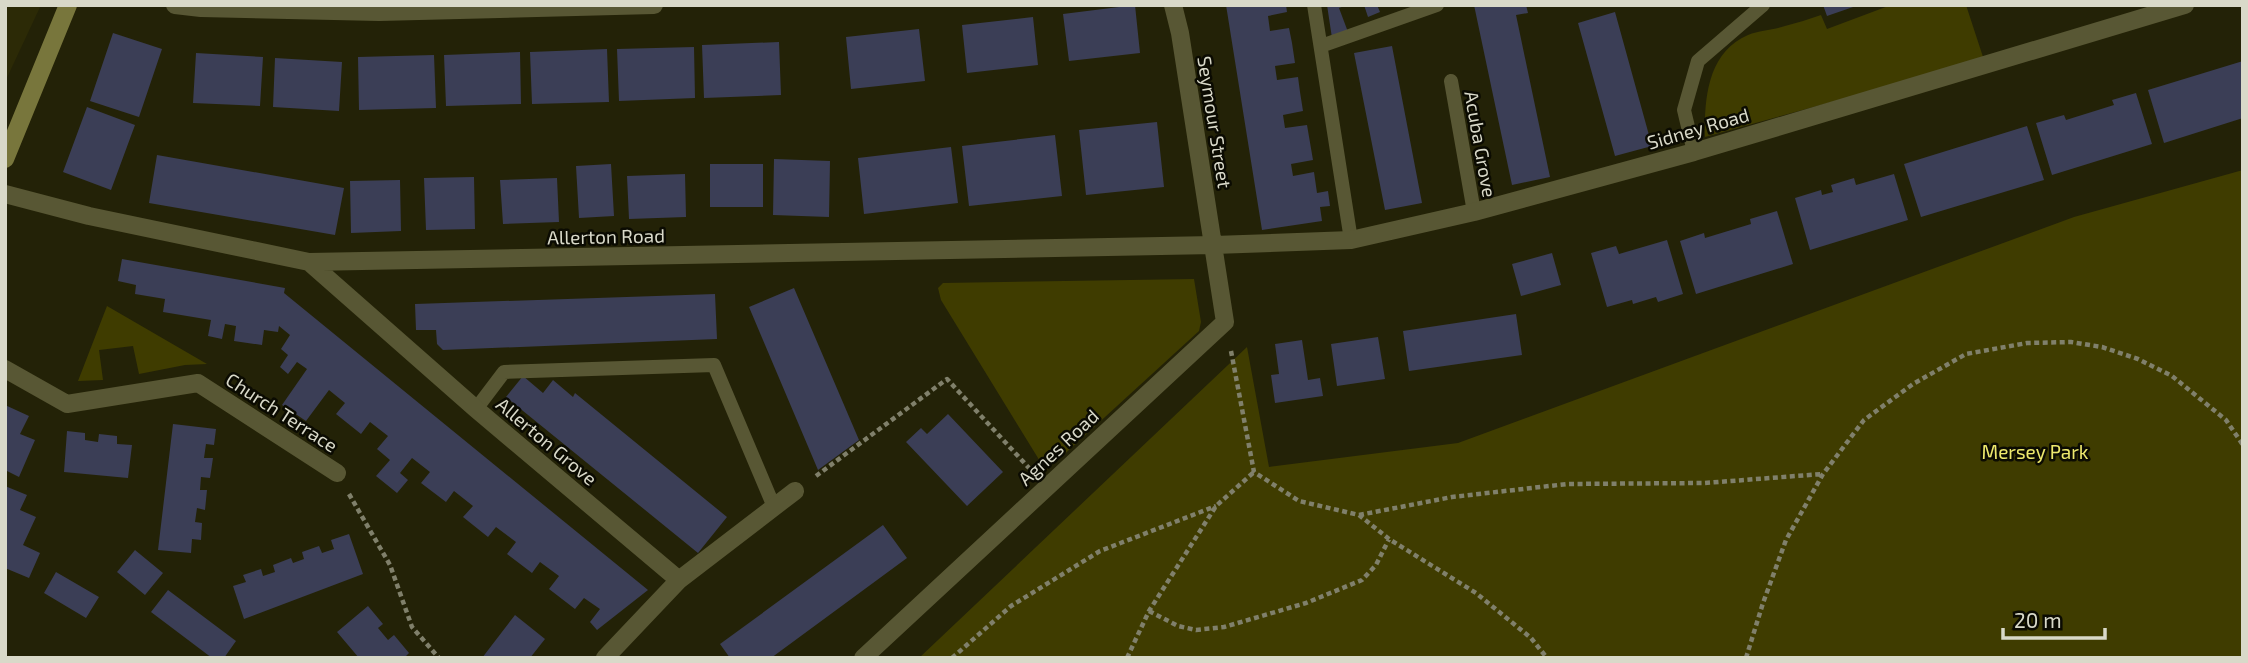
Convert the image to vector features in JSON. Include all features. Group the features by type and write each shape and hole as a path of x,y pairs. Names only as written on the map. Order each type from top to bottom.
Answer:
{"main road":[{"path":"5,159 68,5"}],"street":[{"path":"176,5 201,8 380,12 654,5"},
{"name":"Seymour Street","path":"1174,5 1214,245"},
{"name":"Sidney Road","path":"1214,245 1352,240 1474,212 1694,152 2185,5"},
{"name":"Allerton Road","path":"5,194 89,216 309,262 1214,245"},
{"path":"1214,245 1225,322"},
{"name":"Allerton Grove","path":"309,262 476,409 679,580"},
{"name":"Agnes Road","path":"863,658 1225,322"},
{"name":"Church Terrace","path":"5,369 67,404 198,383 337,473"},
{"path":"605,658 679,580 795,491"}],"lane":[{"path":"1314,5 1352,240"},
{"path":"1321,46 1437,5"},
{"path":"1694,152 1684,110 1698,61 1763,5"},
{"name":"Acuba Grove","path":"1451,82 1474,212"},
{"path":"476,409 504,372 714,365 774,507"}],"path":[{"path":"1225,322 1254,472 1299,500 1359,515 1389,539 1476,593 1531,638 1547,658"},
{"path":"1746,658 1786,540 1823,474 1864,420 1913,384 1966,355 2027,343 2071,342 2102,347 2138,359 2172,376 2226,420 2243,445"},
{"path":"795,491 947,379 1046,486"},
{"path":"1127,658 1149,611 1216,506 1254,472"},
{"path":"337,473 390,565 412,627 439,658"},
{"path":"1359,515 1452,497 1567,484 1705,483 1823,474"},
{"path":"952,658 1011,606 1100,551 1216,506"},
{"path":"1149,611 1178,626 1196,630 1224,627 1307,603 1362,580 1376,565 1389,539"}],"shaded area":[{"path":"5,5 41,5 5,82"}],"green space":[{"path":"1891,5 1966,5 1984,60 1705,137 1711,78 1724,53 1735,43 1753,33 1821,15 1827,29"},
{"name":"Mersey Park","path":"2243,170 2243,658 919,658 1247,347 1269,467 1458,443 2074,217"},
{"path":"1194,279 1201,322 1199,331 1046,471 941,300 938,288 943,283"},
{"path":"107,306 207,364 185,365 139,374 133,346 99,350 103,380 78,381"}],"building":[{"path":"1135,5 1140,53 1069,61 1063,14"},
{"path":"1226,5 1286,5 1287,12 1268,16 1270,31 1289,28 1295,63 1275,66 1277,80 1298,77 1303,111 1283,115 1285,128 1307,125 1313,160 1291,164 1293,176 1314,172 1317,193 1328,191 1330,206 1320,207 1322,221 1262,230"},
{"path":"1327,5 1347,5 1339,8 1348,32 1332,38"},
{"path":"1364,5 1377,5 1380,12 1368,17"},
{"path":"1474,5 1526,5 1528,13 1516,15 1550,177 1512,185"},
{"path":"1823,5 1856,5 1856,6 1827,16"},
{"path":"1615,12 1652,146 1615,156 1578,23"},
{"path":"1033,17 1038,65 967,73 962,25"},
{"path":"919,29 925,81 851,89 846,37"},
{"path":"113,33 162,49 139,117 90,101"},
{"path":"779,42 781,95 704,98 702,45"},
{"path":"1392,46 1422,203 1385,210 1354,53"},
{"path":"694,47 695,98 619,101 617,49"},
{"path":"607,49 609,102 532,104 530,52"},
{"path":"520,52 521,104 446,106 444,55"},
{"path":"196,53 263,57 260,106 193,103"},
{"path":"434,55 436,108 359,110 358,57"},
{"path":"275,58 342,62 339,111 273,107"},
{"path":"2243,61 2243,118 2164,143 2148,90"},
{"path":"2136,93 2152,144 2052,175 2036,123 2064,115 2066,120 2114,105 2112,100"},
{"path":"87,107 135,125 111,190 63,172"},
{"path":"1157,122 1164,187 1086,195 1079,130"},
{"path":"2027,126 2044,180 1921,217 1904,164"},
{"path":"1055,135 1062,196 969,206 962,146"},
{"path":"951,147 958,203 864,214 858,158"},
{"path":"157,155 344,188 335,235 149,203"},
{"path":"774,159 830,161 829,217 773,215"},
{"path":"611,164 614,216 579,218 576,166"},
{"path":"710,164 763,164 763,207 710,207"},
{"path":"685,174 686,217 629,219 627,176"},
{"path":"1894,174 1908,220 1810,250 1795,198 1821,190 1822,195 1833,192 1831,185 1854,178 1856,185"},
{"path":"474,177 475,229 426,230 424,178"},
{"path":"557,178 559,222 503,224 500,180"},
{"path":"400,180 401,231 351,233 350,181"},
{"path":"1777,211 1793,264 1696,294 1680,241 1704,233 1705,238 1751,224 1750,219"},
{"path":"1667,240 1683,294 1658,302 1656,297 1633,304 1632,300 1607,307 1591,253 1616,246 1619,254"},
{"path":"1552,253 1561,285 1521,296 1512,264"},
{"path":"122,259 285,288 284,293 648,590 597,630 590,622 600,609 584,598 575,609 549,589 559,576 540,562 532,573 507,554 516,542 496,527 488,537 463,517 473,506 454,491 446,502 421,483 430,472 412,458 400,473 408,480 397,493 376,476 390,460 377,449 388,436 370,422 361,434 336,414 345,403 329,390 306,421 282,405 307,369 297,362 288,374 280,367 288,355 281,349 290,335 279,326 278,332 264,330 262,345 234,341 236,326 225,324 222,339 208,336 211,320 163,312 165,299 135,294 136,285 118,281"},
{"path":"794,288 859,440 818,470 749,307"},
{"path":"715,294 717,339 443,350 437,344 436,330 416,330 415,304"},
{"path":"1516,314 1522,355 1409,371 1403,331"},
{"path":"1378,337 1385,379 1337,386 1331,344"},
{"path":"1302,340 1308,380 1320,378 1323,396 1275,403 1271,375 1279,374 1275,344"},
{"path":"523,376 543,393 553,380 573,397 575,393 727,517 698,553 506,397"},
{"path":"5,405 29,416 20,434 35,440 19,477 5,470"},
{"path":"948,414 1003,472 967,506 906,442 921,428 927,434"},
{"path":"173,424 216,429 214,445 206,444 204,458 213,458 210,478 201,477 200,490 207,490 205,510 197,508 195,522 202,523 201,540 192,539 191,553 158,550"},
{"path":"67,431 85,433 85,440 98,442 99,434 117,436 117,444 132,445 128,478 64,472"},
{"path":"5,486 27,495 20,510 36,517 23,545 40,553 29,578 5,568"},
{"path":"883,525 907,558 771,658 730,658 720,644"},
{"path":"349,534 363,574 244,619 233,586 246,582 243,575 261,569 263,576 275,572 273,565 291,558 293,563 304,559 302,552 319,546 322,553 334,549 331,540"},
{"path":"135,550 163,573 145,595 117,572"},
{"path":"56,572 99,597 86,618 44,593"},
{"path":"168,590 236,641 224,658 212,658 151,612"},
{"path":"368,606 383,624 378,628 388,640 394,635 409,653 404,658 359,658 337,632"},
{"path":"515,615 545,639 530,658 482,658"}]}
